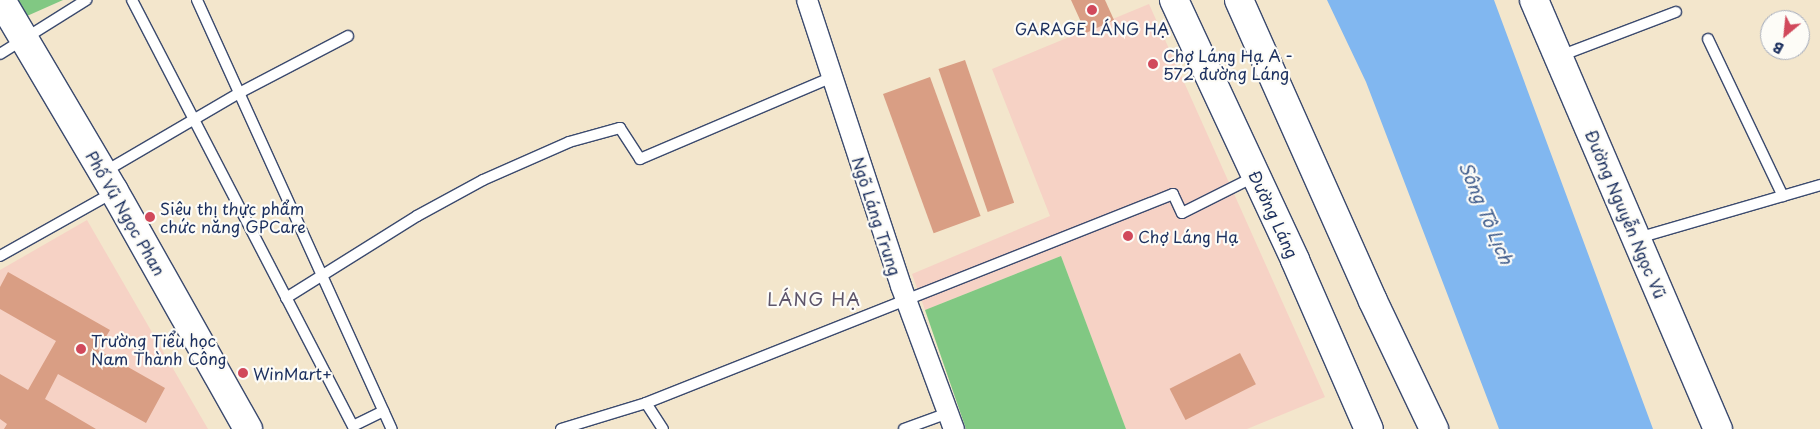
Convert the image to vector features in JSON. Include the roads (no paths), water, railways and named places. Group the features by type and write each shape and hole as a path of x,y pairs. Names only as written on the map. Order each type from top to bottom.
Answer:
{"main road":[{"name":"Phố Vũ Ngọc Phan","path":"1,0 109,182 248,429"},
{"name":"Đường Láng","path":"1174,0 1256,176 1369,429"},
{"path":"1239,0 1373,301 1434,429"},
{"name":"Đường Nguyễn Ngọc Vũ","path":"1534,0 1718,429"}],"street":[{"name":"Ngõ Láng Trung","path":"807,0 905,299 951,421"}],"lane":[{"path":"0,54 86,0"},
{"path":"132,0 286,298 350,428 384,412"},
{"path":"197,0 392,429"},
{"path":"1559,56 1676,12"},
{"path":"0,256 109,182 194,119 239,93 348,36"},
{"path":"1708,39 1783,196"},
{"path":"286,298 417,216 483,180 569,142 620,128 640,159 832,77"},
{"path":"561,429 646,403 905,299 1088,230 1173,194 1182,213 1256,176"},
{"path":"1637,239 1820,185"},
{"path":"646,403 663,429"},
{"path":"904,429 951,421"}],"water":[{"name":"Sông Tô Lịch","path":"1327,0 1494,0 1653,429 1499,429 1366,82"}],"place":[{"name":"GARAGE LÁNG HẠ","path":"1092,10"},
{"name":"Chợ Láng Hạ A - 572 đường Láng","path":"1153,64"},
{"name":"Siêu thị thực phẩm chức năng GPCare","path":"150,217"},
{"name":"Chợ Láng Hạ","path":"1128,236"},
{"name":"Trường Tiểu học Nam Thành Công","path":"81,349"},
{"name":"WinMart+","path":"243,373"}],"district":[{"name":"LÁNG HẠ","path":"814,299"}]}
